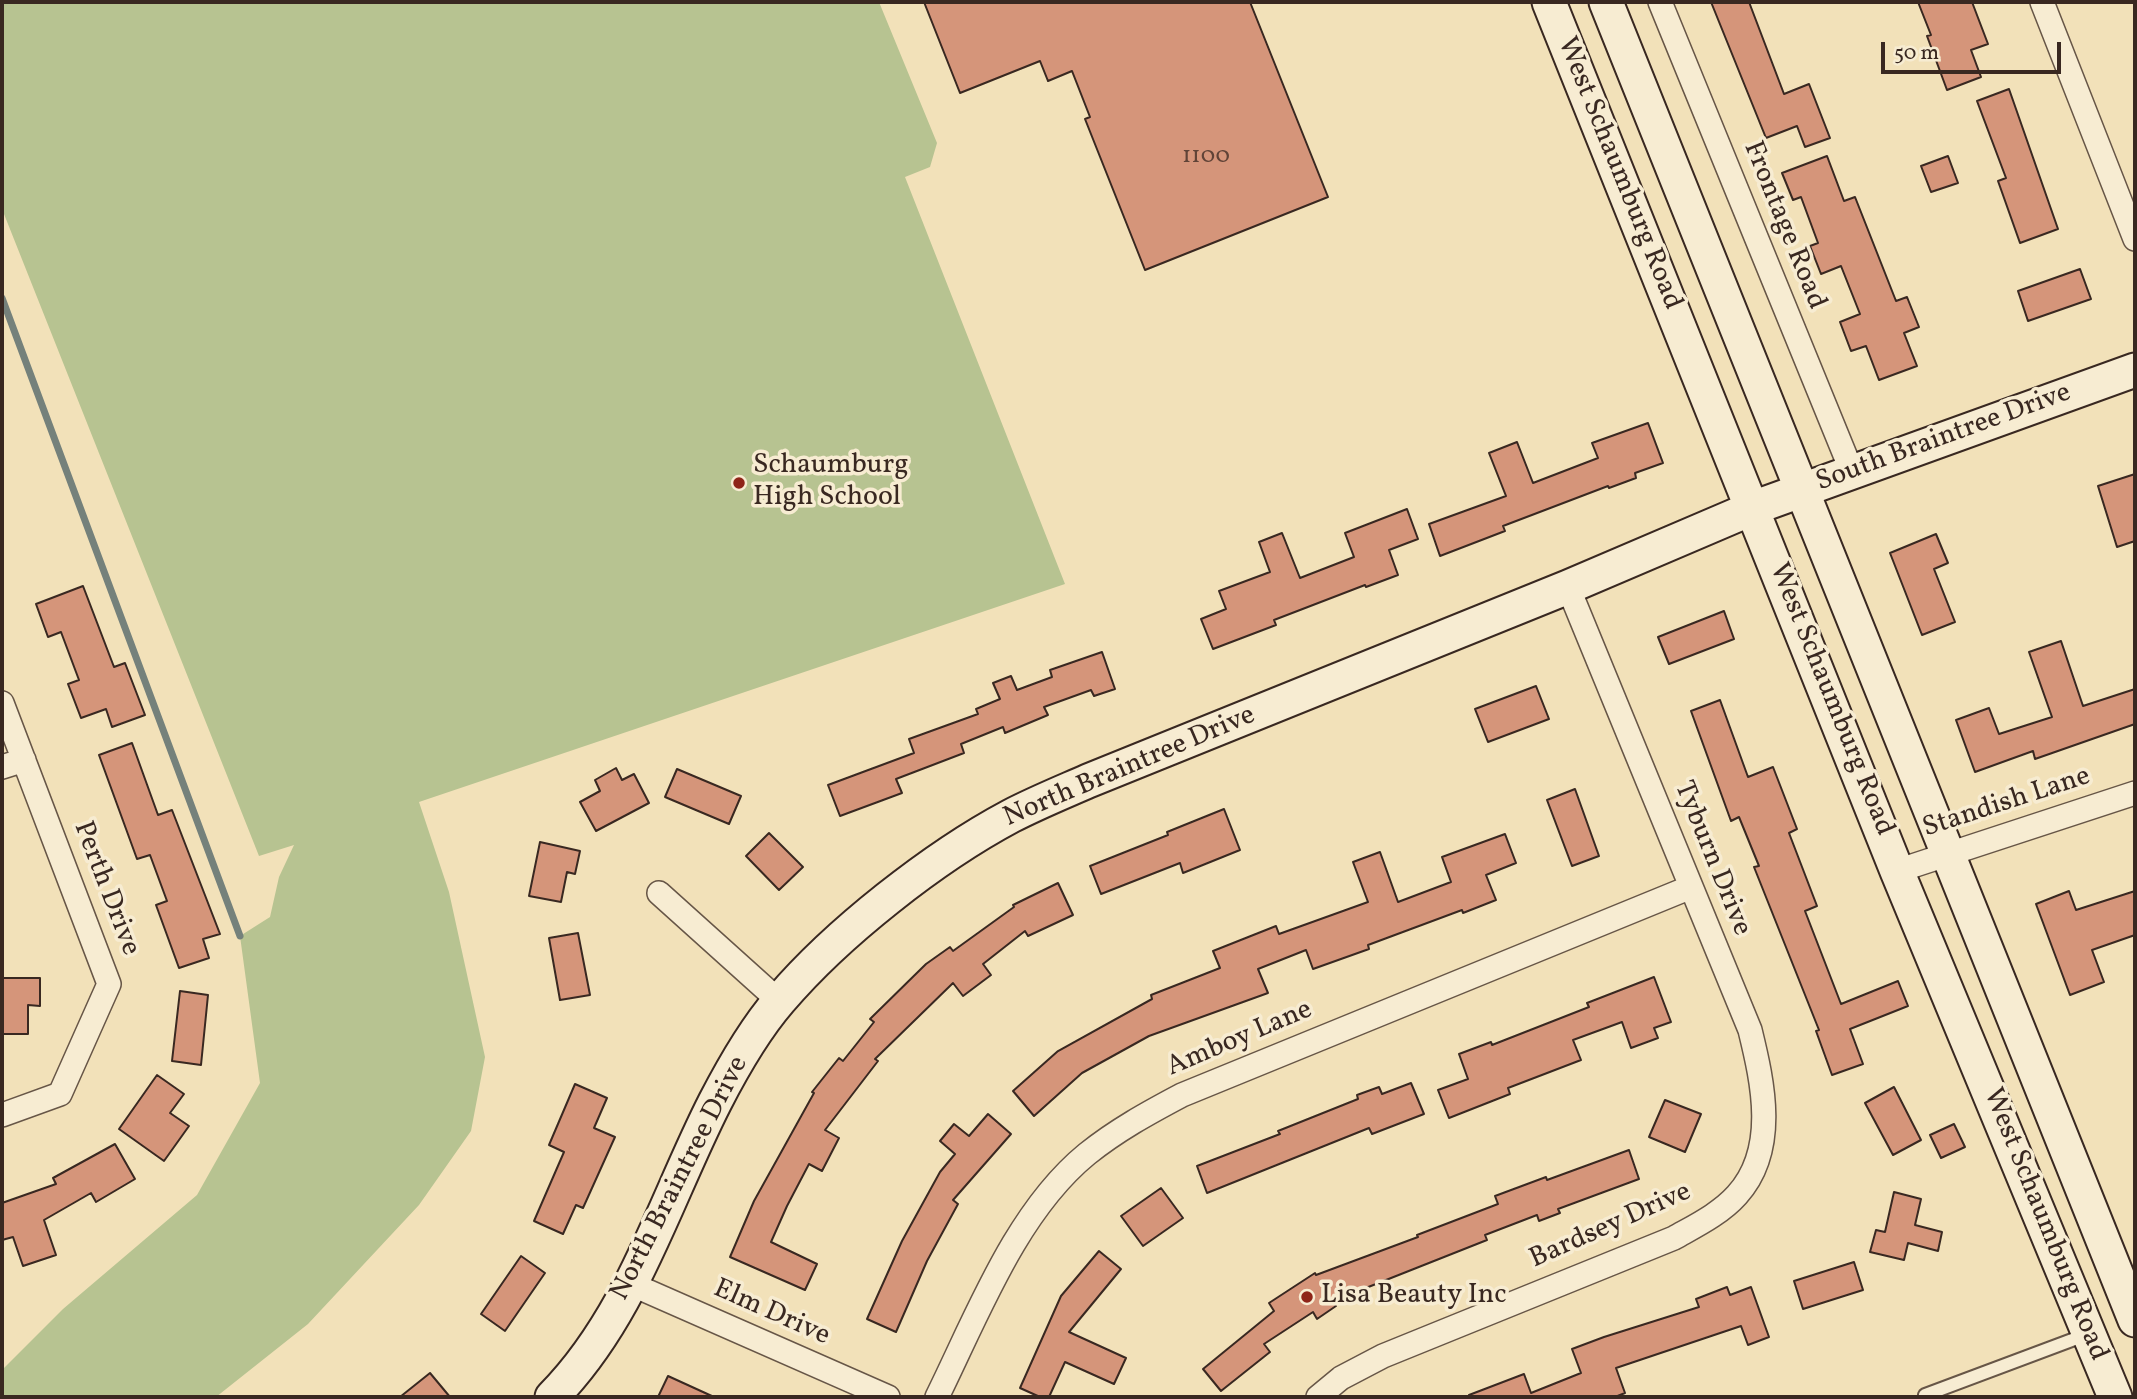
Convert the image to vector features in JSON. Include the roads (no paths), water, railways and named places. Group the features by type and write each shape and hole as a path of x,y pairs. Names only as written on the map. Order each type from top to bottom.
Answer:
{"main road":[{"name":"West Schaumburg Road","path":"1549,2 1898,872 2115,1397"},
{"name":"West Schaumburg Road","path":"1606,2 2135,1320"},
{"name":"South Braintree Drive","path":"1753,508 2135,370"},
{"name":"North Braintree Drive","path":"552,1397 599,1337 631,1284 715,1102 740,1057 779,1001 829,949 949,854 1011,816 1088,781 1568,587 1753,508"}],"street":[{"name":"Frontage Road","path":"1660,2 1852,472"},
{"path":"2042,2 2135,239"},
{"name":"Tyburn Drive","path":"1568,587 1750,1030 1762,1079 1764,1121 1758,1161"},
{"name":"Perth Drive","path":"2,703 110,984 60,1094 2,1115"},
{"path":"2,767 24,760"},
{"name":"Standish Lane","path":"1898,872 2135,793"},
{"name":"Amboy Lane","path":"937,1397 1004,1262 1044,1199 1085,1156 1127,1124 1182,1095 1691,887"},
{"path":"659,894 779,1001"},
{"name":"Bardsey Drive","path":"1318,1397 1341,1378 1383,1356 1674,1237 1707,1219 1737,1195 1758,1161"},
{"name":"Elm Drive","path":"631,1284 888,1397"}],"lane":[{"path":"1922,1396 2089,1334"}],"waterway":[{"path":"2,298 240,936"}],"place":[{"name":"Schaumburg High School","path":"739,483"},
{"name":"Lisa Beauty Inc","path":"1307,1297"}]}
